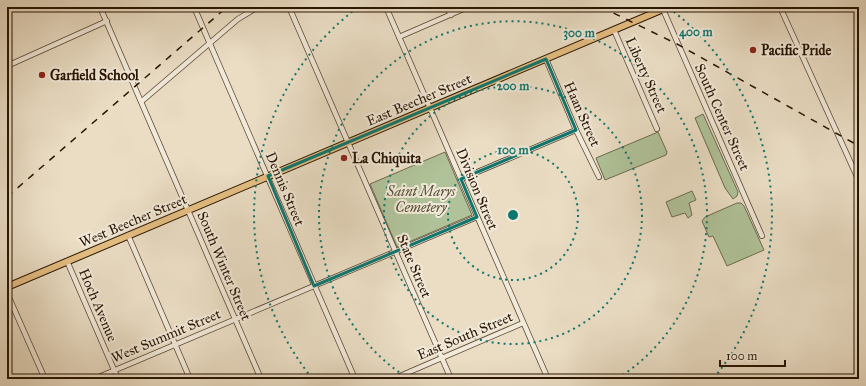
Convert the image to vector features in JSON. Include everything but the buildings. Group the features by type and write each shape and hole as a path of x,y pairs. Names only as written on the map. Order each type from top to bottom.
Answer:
{"main road":[{"name":"East Beecher Street","path":"268,176 664,8"},
{"name":"West Beecher Street","path":"7,287 268,176"}],"street":[{"name":"South Winter Street","path":"100,7 142,101 261,379"},
{"name":"Dennis Street","path":"194,7 355,379"},
{"path":"142,101 241,16 258,7"},
{"name":"State Street","path":"289,7 451,379"},
{"name":"Division Street","path":"386,7 548,379"},
{"path":"448,7 451,15"},
{"path":"399,37 468,7"},
{"path":"780,7 859,181"},
{"name":"South Center Street","path":"664,8 762,236"},
{"path":"7,66 107,21"},
{"name":"Liberty Street","path":"614,30 658,129"},
{"name":"Haan Street","path":"546,59 576,130 599,177"},
{"path":"461,179 576,130"},
{"name":"West Summit Street","path":"94,379 477,217"},
{"path":"128,235 190,379"},
{"name":"Hoch Avenue","path":"67,261 118,379"},
{"path":"7,293 45,379"},
{"name":"East South Street","path":"393,379 523,323"}],"highlighted area":[{"path":"546,59 576,130 461,179 477,217 314,286 268,176"}],"green space":[{"path":"703,114 738,192 737,196 733,199 725,188 695,118"},
{"path":"658,132 667,152 666,155 605,180 596,158"},
{"name":"Saint Marys Cemetery","path":"445,152 472,215 397,247 370,184"},
{"path":"692,191 696,200 689,203 692,215 688,218 685,213 672,217 666,202"},
{"path":"737,203 741,203 744,206 764,250 727,266 713,236 709,237 702,221 705,217"}],"railway":[{"path":"7,197 227,7"},
{"path":"601,7 677,44 859,146"}],"place":[{"name":"Pacific Pride","path":"753,50"},
{"name":"Garfield School","path":"42,75"},
{"name":"La Chiquita","path":"344,158"}]}
